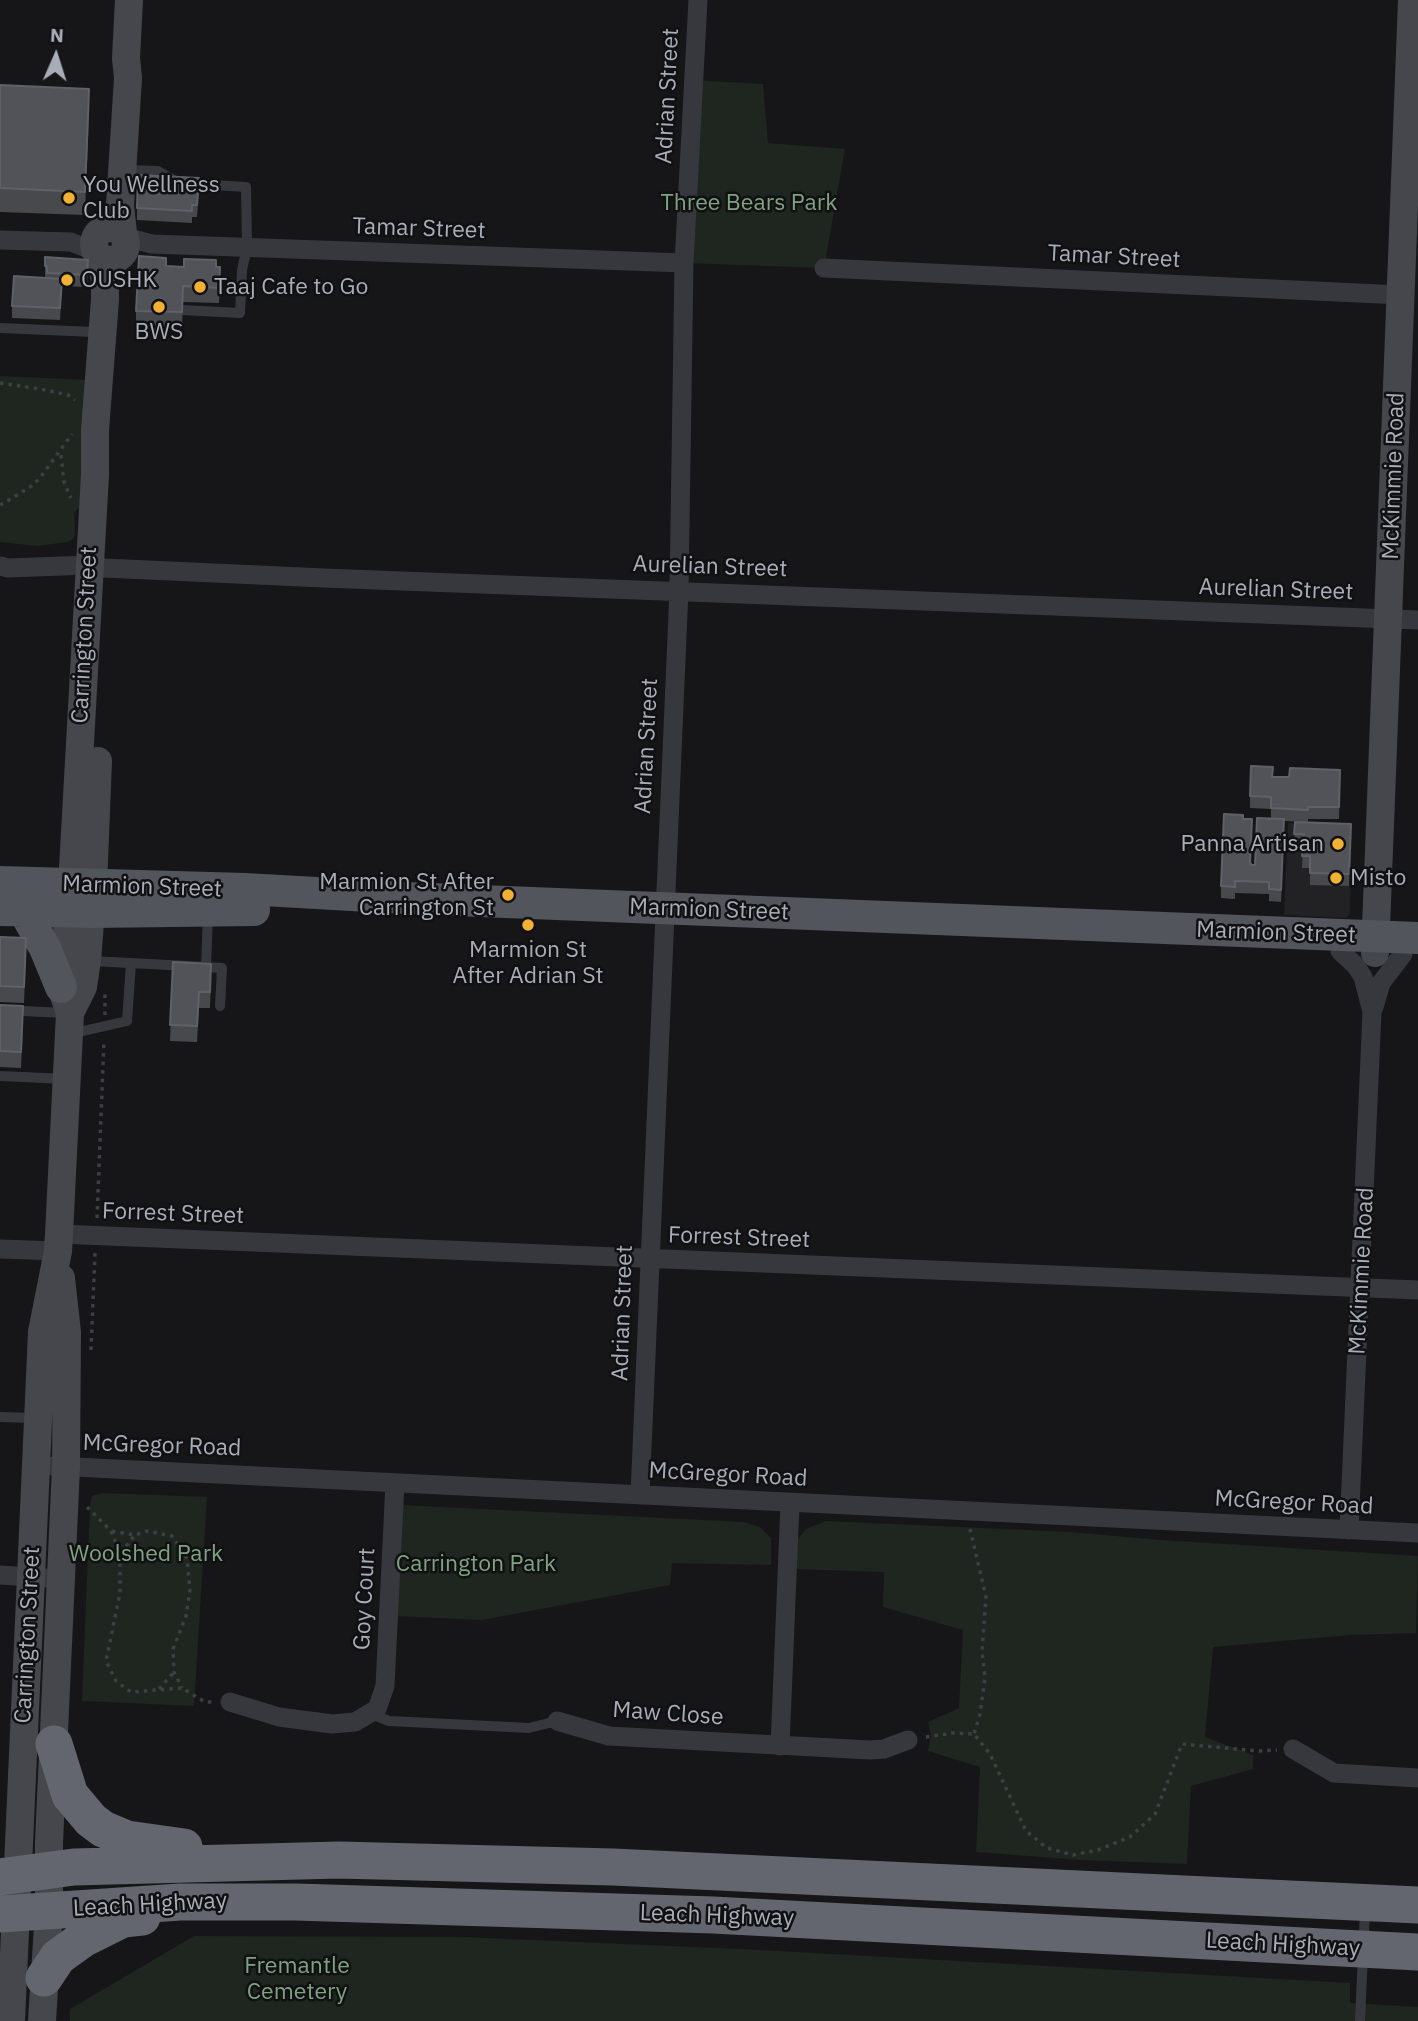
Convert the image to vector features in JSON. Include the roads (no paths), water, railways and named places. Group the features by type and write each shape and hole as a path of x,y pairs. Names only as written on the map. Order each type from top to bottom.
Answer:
{"highway":[{"path":"54,1744 71,1795 82,1811 103,1829 127,1839 339,1860"},
{"name":"Leach Highway","path":"22,1874 339,1860 627,1868 1418,1905"},
{"name":"Leach Highway","path":"22,1912 227,1900 713,1916 1418,1952"},
{"path":"44,1978 58,1957 102,1928 123,1919 296,1902"}],"main road":[{"name":"Carrington Street","path":"11,2021 22,1912 30,1577 42,1332 58,1242 66,1079 66,1012 81,899 97,567 111,451 106,244 115,0"},
{"name":"Carrington Street","path":"106,244 120,205 128,78 126,58 129,0"},
{"name":"McKimmie Road","path":"1398,947 1388,619 1412,0"},
{"name":"Marmion Street","path":"0,882 81,899 208,911 353,910 664,916 1398,947"},
{"name":"Marmion Street","path":"12,910 81,899 245,889 664,916 1340,951 1398,947"},
{"name":"Carrington Street","path":"66,1012 96,961 81,899"},
{"path":"12,910 41,938 66,1012"},
{"name":"Carrington Street","path":"22,1874 54,1744 66,1467 67,1332 58,1242"},
{"name":"Carrington Street","path":"22,1912 44,1978 42,2021"}],"street":[{"name":"Adrian Street","path":"640,1495 679,590 684,263 698,0"},
{"name":"Tamar Street","path":"0,240 684,263"},
{"name":"Tamar Street","path":"824,268 1401,295"},
{"name":"Aurelian Street","path":"0,566 97,567 1418,620"},
{"name":"McKimmie Road","path":"1349,1530 1372,1012 1383,978 1398,947"},
{"name":"McKimmie Road","path":"1340,951 1349,958 1363,977 1372,1012"},
{"name":"Forrest Street","path":"0,1249 95,1235 1418,1290"},
{"name":"McGregor Road","path":"36,1465 1418,1533"},
{"name":"Goy Court","path":"371,1714 377,1709 385,1686 395,1483"},
{"path":"780,1746 790,1504"},
{"path":"0,1575 61,1579"},
{"path":"230,1702 279,1717 332,1724 355,1722 371,1714"},
{"name":"Maw Close","path":"556,1721 609,1736 780,1746 870,1750 908,1740"},
{"path":"1293,1749 1334,1773 1418,1778"}],"lane":[{"path":"122,170 159,172 179,183 246,187 247,247 242,270 240,313 182,310"},
{"path":"0,328 94,332"},
{"path":"206,967 208,911"},
{"path":"96,961 222,968 220,1006"},
{"path":"0,1010 66,1012 104,1026 127,1021 131,963"},
{"path":"0,1076 66,1079"},
{"path":"0,1417 39,1418"},
{"name":"Maw Close","path":"371,1714 389,1721 473,1726 529,1728 556,1721"},
{"path":"1360,2021 1366,1902"}],"place":[{"name":"You Wellness Club","path":"69,198"},
{"name":"OUSHK","path":"67,280"},
{"name":"Taaj Cafe to Go","path":"200,287"},
{"name":"BWS","path":"159,307"},
{"name":"Panna Artisan","path":"1338,844"},
{"name":"Misto","path":"1336,878"},
{"name":"Marmion St After Carrington St","path":"508,895"},
{"name":"Marmion St After Adrian St","path":"528,925"}],"park label":[{"name":"Three Bears Park","path":"749,203"},
{"name":"Woolshed Park","path":"146,1554"},
{"name":"Carrington Park","path":"476,1564"},
{"name":"Fremantle Cemetery","path":"297,1979"}]}
